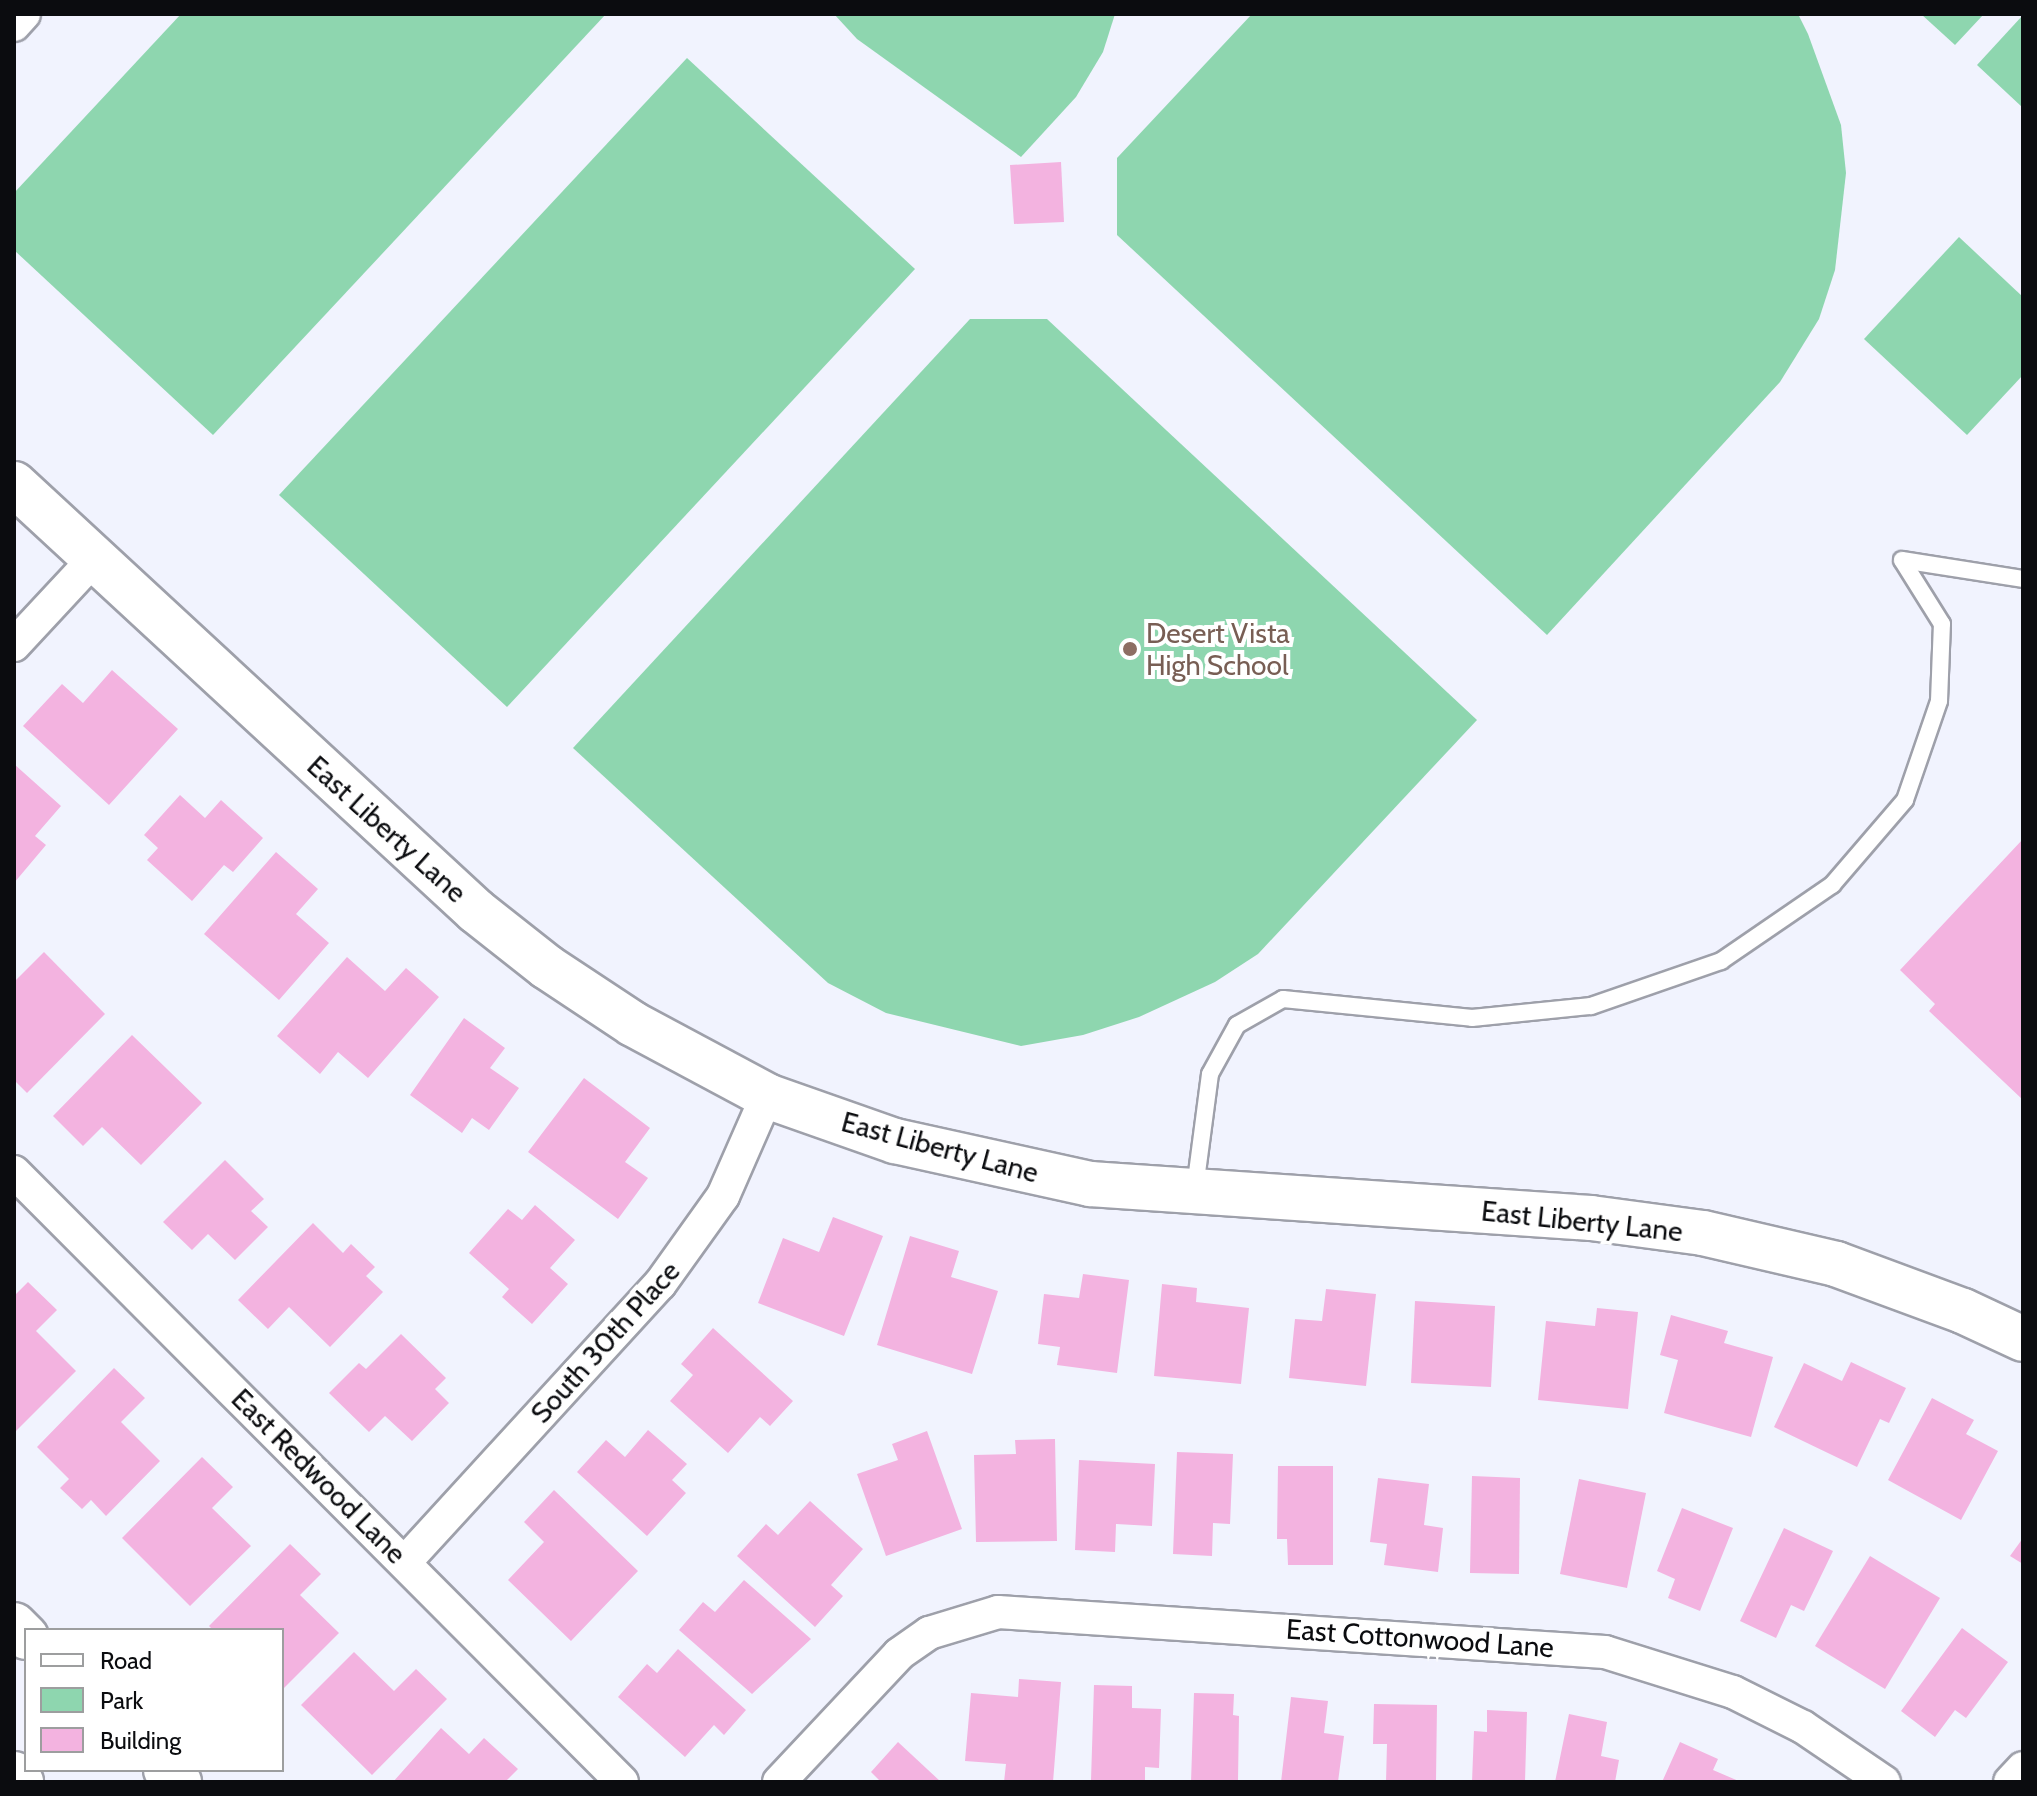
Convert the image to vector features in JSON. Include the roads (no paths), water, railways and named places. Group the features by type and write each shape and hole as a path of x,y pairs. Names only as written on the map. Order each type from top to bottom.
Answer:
{"main road":[{"name":"East Liberty Lane","path":"14,484 414,856 523,949 633,1024 767,1096 958,1158 1090,1184 1591,1218 1703,1233 1836,1264 1963,1311 2023,1339"},
{"path":"14,1774 21,1782"}],"street":[{"path":"14,25 24,14"},
{"path":"14,645 94,559"},
{"name":"South 30th Place","path":"405,1562 670,1271 723,1196 767,1096"},
{"name":"East Redwood Lane","path":"14,1172 622,1782"},
{"name":"East Cottonwood Lane","path":"779,1782 873,1679 929,1633 998,1612 1605,1652 1733,1692 1803,1727 1884,1782"},
{"path":"2010,1782 2023,1768"}],"lane":[{"path":"1195,1193 1210,1074 1237,1025 1283,999 1472,1018 1591,1006 1721,961 1832,885 1905,800 1939,701 1942,624 1902,560 2023,579"}],"place":[{"name":"Desert Vista High School","path":"1130,649"}]}
